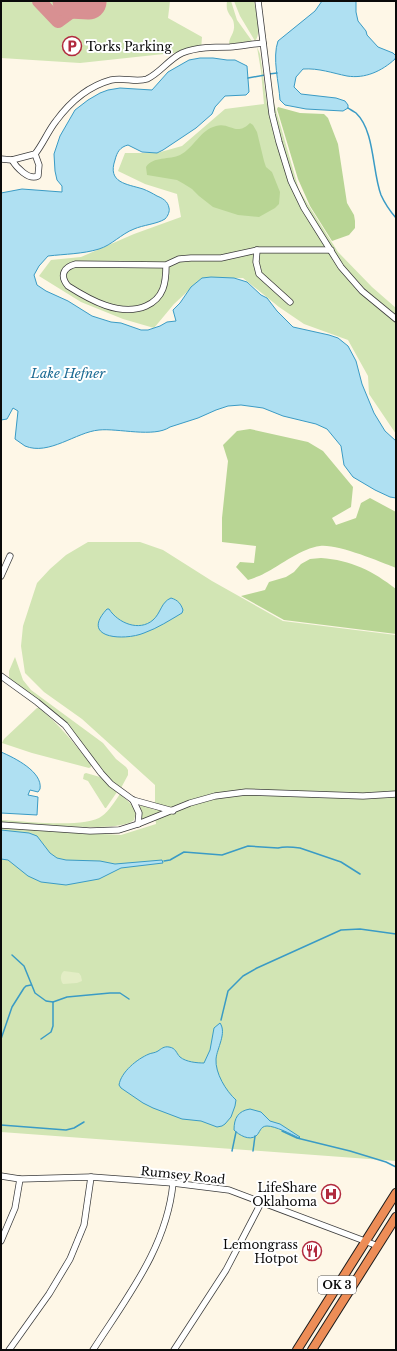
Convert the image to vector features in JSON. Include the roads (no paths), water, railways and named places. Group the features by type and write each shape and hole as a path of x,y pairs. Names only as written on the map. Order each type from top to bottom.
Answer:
{"highway":[{"name":"OK 3","path":"297,1350 396,1193"},
{"name":"OK 3","path":"312,1350 396,1217"}],"street":[{"path":"258,1 272,114 291,181 304,208 351,280 396,319"},
{"path":"1,159 12,160 35,154 55,121 77,98 95,86 114,79 126,78 142,81 150,78 181,54 193,50 263,43"},
{"path":"12,160 26,174 34,178 38,176 39,164 35,154"},
{"path":"166,265 165,285 162,293 150,304 134,310 122,310 108,306 72,289 64,281 63,277 69,266 76,264 166,265 179,260 191,258 221,258 257,250 331,250"},
{"path":"257,250 256,262 259,274 290,302"},
{"path":"1,576 10,556"},
{"path":"1,676 37,702 65,725 111,784 133,800 173,811"},
{"path":"1,826 90,831 119,830 173,811 190,803 215,796 246,792 363,796 396,794"},
{"path":"133,800 139,813 138,824"},
{"name":"Rumsey Road","path":"1,1176 20,1179 91,1177 173,1183 229,1190 378,1246"},
{"path":"9,1350 49,1294 70,1259 84,1226 91,1177"},
{"path":"1,1241 15,1208 20,1179"},
{"path":"93,1350 137,1283 153,1254 165,1224 170,1206 173,1183"},
{"path":"174,1350 226,1270 261,1203"}],"water":[{"path":"322,1 356,1 358,21 366,31 367,35 378,47 393,53 396,56 395,59 385,67 367,75 354,77 320,70 303,69 296,77 294,87 301,94 336,98 345,101 348,108 343,111 306,109 285,105 280,100 276,63 276,48 278,41 315,11"},
{"name":"Lake Hefner","path":"200,58 235,60 247,66 249,92 246,95 225,96 215,107 212,114 196,128 157,153 142,152 128,145 123,147 119,150 113,168 116,178 120,181 145,190 164,200 169,209 166,218 129,231 108,245 93,251 48,256 39,266 34,275 37,285 46,291 68,301 92,316 111,322 121,323 141,330 148,330 167,322 176,321 173,310 191,287 202,278 234,278 247,282 261,295 267,298 277,311 293,327 338,338 348,346 356,361 362,384 374,413 385,431 396,441 396,498 390,497 375,490 353,477 344,465 341,446 327,429 316,424 283,416 263,408 241,405 228,406 198,418 155,432 99,430 43,448 25,446 15,439 18,411 13,408 7,419 1,420 1,193 22,189 62,192 62,186 57,180 55,171 54,154 60,136 75,110 88,100 108,90 120,88 152,90 168,72 189,60"},
{"path":"171,598 180,604 183,610 182,613 149,631 126,637 117,637 101,632 98,627 100,619 107,609 109,609 123,622 135,625 147,624 156,617 165,602"},
{"path":"1,752 27,766 37,777 40,783 40,789 38,792 30,790 28,795 38,797 37,815 1,813"},
{"path":"1,830 29,833 37,836 50,853 57,858 66,860 100,861 115,864 162,860 163,863 121,868 99,879 66,885 41,882 28,876 8,860 1,859"},
{"path":"220,1023 222,1027 222,1036 216,1059 217,1070 225,1087 236,1100 231,1117 222,1126 217,1127 201,1121 182,1119 153,1108 143,1103 119,1085 123,1075 135,1063 144,1056 157,1052 164,1047 173,1048 180,1057 185,1060 204,1063 210,1050 214,1028"},
{"path":"250,1109 261,1112 270,1121 280,1124 300,1137 299,1138 270,1126 263,1127 256,1136 250,1138 241,1135 234,1130 236,1119 242,1111"}],"waterway":[{"path":"269,74 277,73"},
{"path":"248,78 265,75"},
{"path":"348,108 356,113 367,130 381,195 396,218"},
{"path":"164,861 170,860 184,852 222,855 248,846 278,848 292,847 300,848 341,862 360,874"},
{"path":"221,1020 228,991 243,976 257,968 341,930 360,929 396,934"},
{"path":"12,955 24,966 35,993 46,1001 53,1002 67,997 110,993 120,993 129,999"},
{"path":"1,1039 12,1007 24,988 31,985"},
{"path":"41,1039 51,1032 53,1026 53,1002"},
{"path":"1,1125 66,1130 74,1128 84,1122"},
{"path":"282,1131 297,1138 350,1151 386,1162 396,1167"},
{"path":"232,1151 236,1132"},
{"path":"253,1151 255,1136"}],"place":[{"name":"Torks Parking","path":"72,46"},
{"name":"LifeShare Oklahoma","path":"331,1194"},
{"name":"Lemongrass Hotpot","path":"312,1251"}]}
